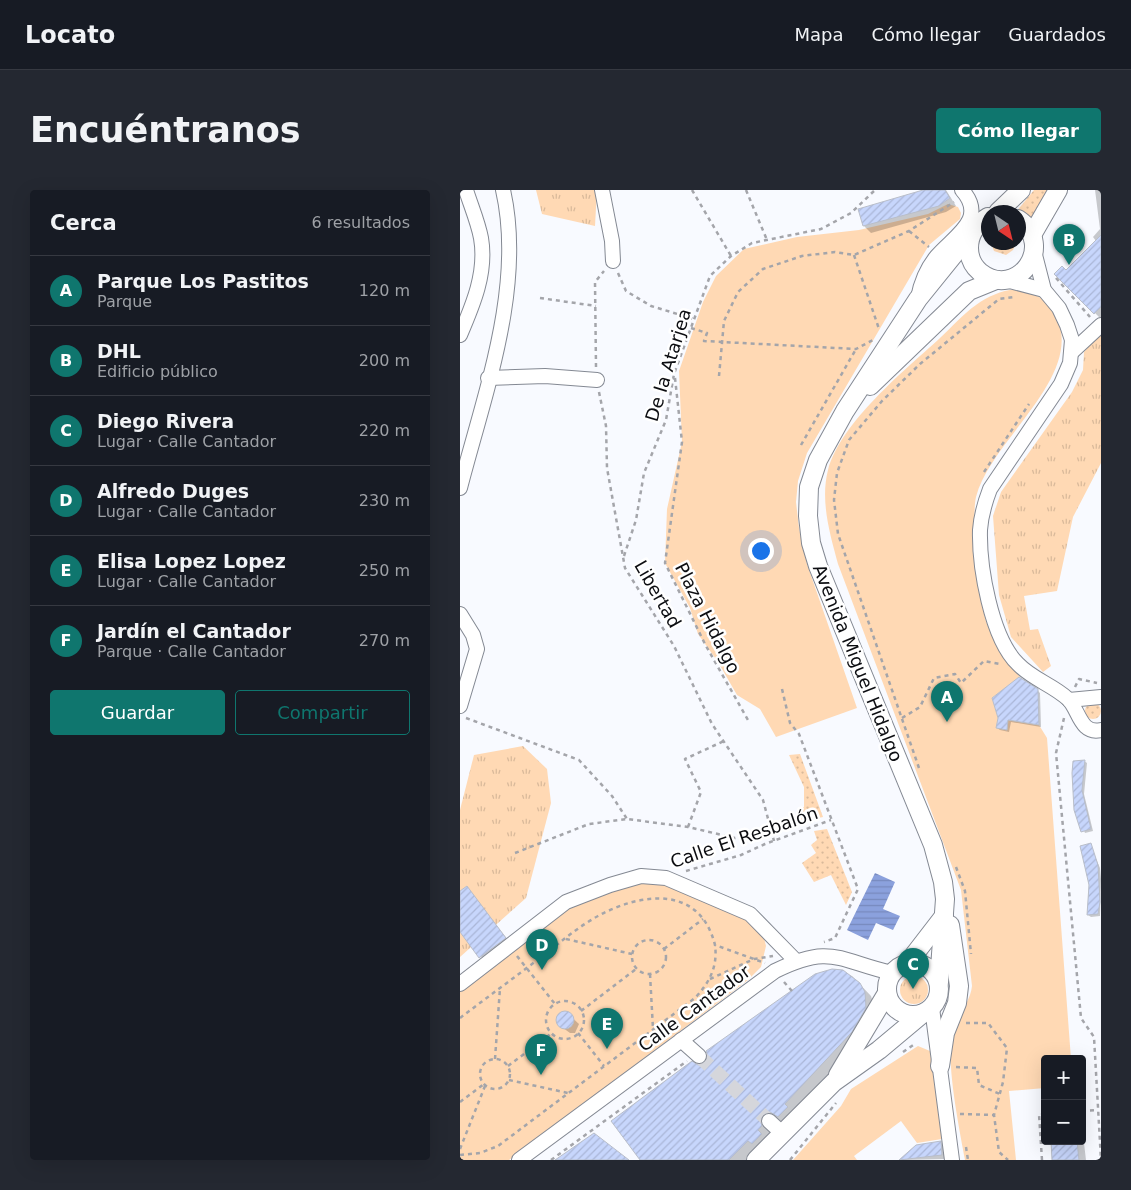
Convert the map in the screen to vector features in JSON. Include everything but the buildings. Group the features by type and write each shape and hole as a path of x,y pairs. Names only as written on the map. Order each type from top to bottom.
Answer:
{"main road":[{"path":"1005,205 1021,190"},
{"path":"845,411 920,336 969,291 1016,276 1025,270 1031,261 1033,243 1058,190"},
{"path":"845,411 918,298 981,224"},
{"path":"973,231 969,251 972,261 978,270 1001,280"},
{"path":"1026,232 1033,243"},
{"name":"Avenida Miguel Hidalgo","path":"845,411 818,460 809,487 811,543 818,566 933,845 943,882 944,908 939,982"},
{"path":"837,1088 887,993 888,981 892,973 907,964 944,908"},
{"path":"944,908 959,986 958,1003 945,1033 950,1064"},
{"path":"756,1160 782,1134 927,1011 939,997 939,982 933,971 927,966 920,964 907,964"},
{"path":"887,993 892,1005 897,1010 910,1016 927,1011"}],"street":[{"path":"460,335 477,294 481,255 481,239 466,190"},
{"path":"460,488 505,307 509,272 506,207 503,190"},
{"path":"602,190 612,242 612,261"},
{"path":"918,298 922,278 936,256 967,226 970,219 970,202 964,192"},
{"path":"1033,243 1044,290 1059,308 1068,325 1072,352 1070,363 1061,384 990,489 984,508 980,529 991,609 1004,646 1016,663 1032,677 1069,700 1082,723 1092,730 1101,730"},
{"path":"1001,280 1044,290"},
{"path":"1072,352 1100,326"},
{"path":"488,378 545,376 597,380"},
{"path":"460,614 473,634 477,649 460,706"},
{"path":"1069,700 1097,697"},
{"path":"460,984 566,902 610,885 641,876 666,878 750,914 793,957"},
{"name":"Calle Cantador","path":"519,1160 793,957 831,955 892,973"},
{"path":"927,1011 950,1064 952,1160"},
{"path":"681,1040 698,1055"},
{"path":"769,1121 782,1134"}],"path":[{"path":"692,190 731,256"},
{"path":"746,190 767,240"},
{"name":"De la Atarjea","path":"623,558 636,520 644,473 666,420 674,374 710,276 731,256 752,242 821,229 851,214 875,190"},
{"path":"719,376 724,321 738,292 764,269 802,256 835,252 854,255 909,231 964,192"},
{"path":"854,255 881,334"},
{"name":"Libertad","path":"612,261 595,282 597,380 606,426 607,468 625,568 674,646 712,724 763,800 769,831 774,841"},
{"path":"612,261 626,292 651,306 694,319"},
{"path":"1055,277 1100,326"},
{"path":"540,298 596,306"},
{"path":"921,773 838,534 834,500 840,459 849,440 864,421 920,364 999,299 1019,298"},
{"path":"691,328 707,333 704,341 856,350"},
{"path":"801,446 856,350 873,340"},
{"name":"Plaza Hidalgo","path":"674,374 682,442 665,563 706,646 748,720"},
{"path":"983,473 1031,402"},
{"path":"902,718 920,708 934,678 955,674 961,683 984,661 1002,664"},
{"path":"1079,679 1101,684"},
{"path":"782,689 790,723 799,734 858,888 835,938 821,943"},
{"path":"1065,714 1056,754 1081,1018 1094,1038 1101,1160"},
{"path":"460,716 579,760 612,796 627,819"},
{"path":"688,827 701,792 684,759 724,741"},
{"path":"515,853 589,824 627,819 688,827 735,838 769,831"},
{"name":"Calle El Resbalón","path":"666,878 741,855 831,820"},
{"path":"955,863 965,891 972,955"},
{"path":"460,1018 596,917 623,905 661,898 676,900 690,906 703,919 716,945 715,963 710,979 695,998 498,1146 480,1153 460,1155"},
{"path":"664,948 703,919"},
{"path":"566,939 632,954"},
{"path":"643,941 654,941 664,948 666,959 661,969 650,974 637,969 633,964 632,954 634,949 643,941"},
{"path":"716,945 770,964"},
{"path":"710,979 754,959 793,957"},
{"path":"527,968 555,1004"},
{"path":"581,1010 637,969"},
{"path":"650,974 653,1030"},
{"path":"495,1059 500,988"},
{"path":"573,1002 581,1010 584,1022 578,1033 562,1038 552,1033 546,1018 555,1004 573,1002"},
{"path":"959,1024 988,1022 1007,1048 1000,1094 994,1115 999,1152 1008,1160"},
{"path":"508,1066 552,1033"},
{"path":"578,1033 604,1066"},
{"path":"900,1054 916,1044"},
{"path":"551,1160 698,1055"},
{"path":"495,1059 504,1062 511,1074 509,1080 500,1089 494,1090 484,1085 480,1077 482,1067 495,1059"},
{"path":"950,1064 956,1076"},
{"path":"950,1064 977,1068 979,1086 1000,1094"},
{"path":"509,1080 568,1093"},
{"path":"460,1102 484,1085"},
{"path":"460,1149 484,1085"},
{"path":"790,1160 832,1110 837,1088"},
{"path":"959,1105 961,1124"},
{"path":"1086,1111 1098,1110"},
{"path":"960,1114 994,1115"},
{"path":"1041,1114 1039,1114 1041,1145"},
{"path":"965,1142 968,1160"},
{"path":"1041,1145 1042,1160"}],"green space":[{"path":"536,190 597,190 595,226 542,214"},
{"path":"1034,190 1050,190 1029,222 1026,220 1026,205 1022,205"},
{"path":"948,204 958,207 961,213 960,219 929,245 807,453 798,481 796,502 799,528 807,564 857,708 776,737 760,709 737,695 718,662 698,634 690,608 665,563 667,509 682,442 679,371 703,302 716,276 744,249 797,237 859,230 928,214"},
{"path":"994,250 1013,250 1006,255"},
{"path":"1015,289 1036,295 1047,302 1058,320 1062,343 1057,365 1046,388 984,476 976,497 975,540 986,621 997,643 1023,674 992,698 998,718 996,728 1007,730 1008,720 1039,725 1047,738 1071,1055 1041,1055 1041,1088 1009,1091 1016,1160 965,1160 954,1096 951,1061 952,1033 969,999 972,986 961,890 838,564 827,517 825,494 828,470 835,452 846,434 875,398 962,316 981,302 1000,293"},
{"path":"1099,334 1101,336 1101,463 1073,517 1057,591 1024,596 1030,630 1038,629 1051,666 1043,672 1011,637 999,595 993,516 1001,492 1072,392 1083,370 1084,352"},
{"path":"1093,703 1101,711 1093,719 1085,711"},
{"path":"523,746 547,769 551,803 526,898 460,957 460,810 474,755"},
{"path":"800,754 823,817 801,822 800,808 804,807 804,787 789,755"},
{"path":"827,829 852,892 846,905 831,875 814,882 802,863 816,853 811,845 817,840 814,831"},
{"path":"657,881 746,916 764,938 766,946 761,967 748,980 509,1160 460,1160 460,989 560,910 635,882"},
{"path":"914,976 924,980 928,990 924,1000 914,1004 904,1000 900,990 904,980"},
{"path":"918,1046 930,1051 942,1139 917,1143 901,1121 854,1156 857,1160 793,1160 841,1106 851,1089"}],"water":[{"path":"875,873 895,882 883,909 900,916 893,930 876,923 868,940 847,930"}],"tunnel":[{"path":"699,1056 769,1121"}],"place":[{"name":"DHL","path":"1069,265"},
{"name":"Parque Los Pastitos","path":"947,722"},
{"name":"Alfredo Duges","path":"542,970"},
{"name":"Diego Rivera","path":"913,989"},
{"name":"Elisa Lopez Lopez","path":"607,1049"},
{"name":"Jardín el Cantador","path":"541,1075"}]}
